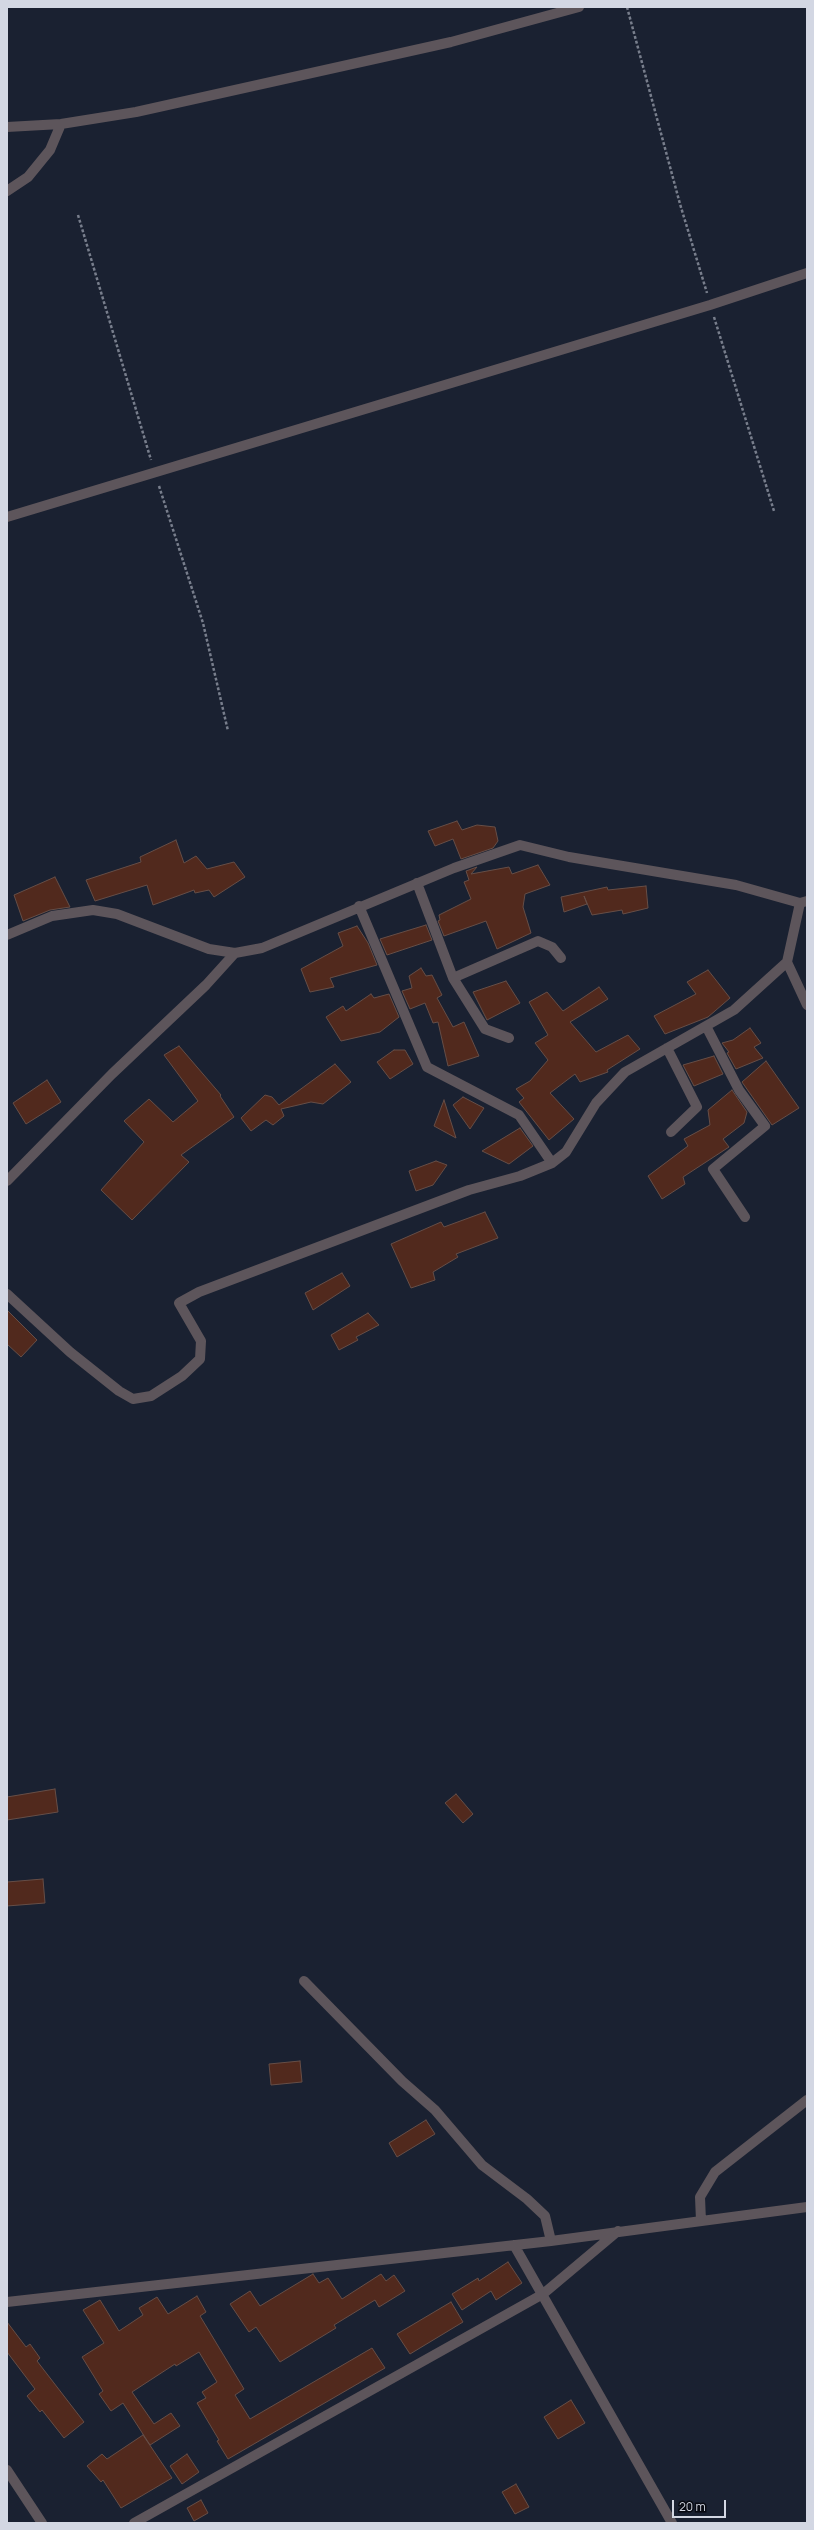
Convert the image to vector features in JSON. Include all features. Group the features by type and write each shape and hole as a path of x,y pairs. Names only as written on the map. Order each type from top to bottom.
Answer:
{"street":[{"path":"7,128 61,124 136,112 450,42 579,7"},
{"path":"7,191 28,177 50,150 61,124"},
{"path":"7,517 710,305 807,273"},
{"path":"7,935 52,916 93,910 117,914 209,949 235,953 262,948 416,883 454,868 520,846 569,857 736,885 803,902 788,962 734,1010 625,1072 596,1103 566,1152 552,1163 520,1176 469,1190 199,1292 179,1303 201,1341 200,1359 182,1376 151,1396 133,1399 119,1391 70,1352 7,1294"},
{"path":"416,883 453,978 485,1029 509,1038"},
{"path":"359,906 427,1067 519,1115 552,1163"},
{"path":"453,978 538,942 552,948 560,958"},
{"path":"7,1181 112,1074 206,985 235,953"},
{"path":"788,962 807,1005"},
{"path":"706,1026 739,1090 765,1126 713,1169 745,1217"},
{"path":"667,1048 697,1107 671,1132"},
{"path":"304,1981 402,2081 435,2110 482,2165 527,2199 545,2216 550,2241"},
{"path":"701,2221 700,2197 715,2172 807,2100"},
{"path":"7,2302 550,2241 807,2207"},
{"path":"134,2523 543,2294 618,2231"},
{"path":"514,2245 672,2523"},
{"path":"7,2470 42,2523"}],"path":[{"path":"627,7 680,204 774,511"},
{"path":"78,215 154,472 203,623 228,731"}],"building":[{"path":"457,821 462,830 477,825 495,827 498,841 493,848 461,859 453,839 435,846 428,831"},
{"path":"176,840 184,863 196,856 207,869 234,862 245,877 214,897 209,890 195,893 194,890 153,905 147,885 95,901 86,880 141,862 140,857"},
{"path":"538,865 550,885 525,894 523,907 531,933 497,949 486,921 444,936 438,921 440,920 439,915 471,899 464,882 469,880 466,871 477,867 471,874 509,867 512,874"},
{"path":"55,877 70,907 50,910 23,921 14,895"},
{"path":"646,886 648,908 623,914 622,910 592,915 584,896 587,904 564,912 561,897 607,887 608,890"},
{"path":"426,925 432,940 387,955 380,939"},
{"path":"357,926 368,943 377,965 330,978 334,987 310,992 301,969 343,946 338,933"},
{"path":"421,968 426,976 432,975 442,995 437,998 453,1027 464,1022 479,1056 448,1066 438,1022 433,1023 425,1003 410,1009 402,991 412,988 409,976"},
{"path":"708,970 730,998 708,1017 665,1034 654,1016 696,994 687,982"},
{"path":"506,981 520,1003 487,1020 473,992"},
{"path":"599,987 608,999 570,1022 596,1052 628,1035 640,1049 607,1070 608,1072 580,1082 575,1074 550,1093 574,1119 549,1140 519,1102 524,1098 516,1089 530,1081 548,1060 535,1043 548,1035 529,1002 547,992 563,1011"},
{"path":"371,994 374,998 389,994 399,1017 380,1032 341,1041 326,1017 343,1006 346,1011"},
{"path":"750,1028 761,1043 754,1047 763,1058 736,1069 727,1053 729,1052 722,1043 733,1040"},
{"path":"179,1046 221,1095 220,1096 234,1117 181,1155 189,1162 132,1220 101,1190 144,1142 124,1121 149,1099 173,1122 198,1101 164,1055"},
{"path":"394,1050 405,1050 413,1064 390,1079 377,1062"},
{"path":"714,1056 723,1074 694,1086 683,1065"},
{"path":"766,1061 799,1108 772,1125 742,1082"},
{"path":"335,1064 351,1082 323,1104 311,1102 281,1109 284,1116 273,1125 266,1120 251,1131 241,1118 265,1095 272,1097 279,1105"},
{"path":"47,1080 61,1102 26,1124 13,1103"},
{"path":"732,1090 747,1112 744,1123 723,1139 729,1147 683,1177 685,1184 662,1199 648,1176 688,1146 684,1139 710,1125 708,1110"},
{"path":"463,1097 484,1108 470,1129 453,1105"},
{"path":"444,1100 456,1138 434,1126"},
{"path":"520,1128 533,1146 509,1164 482,1151"},
{"path":"436,1161 447,1165 433,1185 416,1191 409,1171"},
{"path":"485,1212 498,1238 456,1254 458,1257 433,1272 435,1280 411,1288 391,1244 441,1222 444,1227"},
{"path":"342,1273 350,1286 313,1310 305,1293"},
{"path":"7,1310 37,1340 21,1357 7,1344"},
{"path":"368,1313 379,1325 356,1337 358,1340 339,1350 331,1335"},
{"path":"55,1789 58,1812 7,1820 7,1797"},
{"path":"456,1794 473,1814 463,1823 445,1803"},
{"path":"43,1879 45,1903 7,1906 7,1882"},
{"path":"300,2061 302,2082 271,2085 269,2064"},
{"path":"426,2120 435,2134 397,2157 389,2143"},
{"path":"508,2262 522,2283 496,2300 491,2291 462,2310 452,2294 478,2278 479,2281"},
{"path":"313,2274 319,2283 328,2278 342,2299 381,2274 386,2281 394,2275 405,2291 379,2307 375,2300 334,2325 336,2328 280,2362 256,2327 249,2332 230,2304 250,2291 260,2306"},
{"path":"197,2296 206,2312 200,2316 244,2389 235,2395 250,2419 372,2348 385,2368 228,2459 217,2441 219,2440 197,2403 206,2398 202,2392 217,2382 199,2352 176,2366 175,2364 132,2392 154,2424 171,2413 180,2426 150,2445 123,2403 111,2411 99,2394 103,2391 82,2357 104,2343 83,2310 100,2300 119,2331 143,2315 139,2308 157,2297 168,2314"},
{"path":"451,2302 463,2322 410,2354 397,2334"},
{"path":"7,2322 26,2347 30,2344 40,2358 37,2361 84,2422 64,2438 42,2410 40,2412 27,2396 35,2389 7,2352"},
{"path":"571,2400 585,2423 558,2439 544,2417"},
{"path":"143,2435 172,2478 121,2508 103,2480 101,2482 87,2466 102,2454 107,2459"},
{"path":"187,2454 199,2472 182,2484 170,2466"},
{"path":"516,2484 529,2507 515,2514 502,2492"},
{"path":"201,2500 208,2513 194,2521 187,2508"}]}
